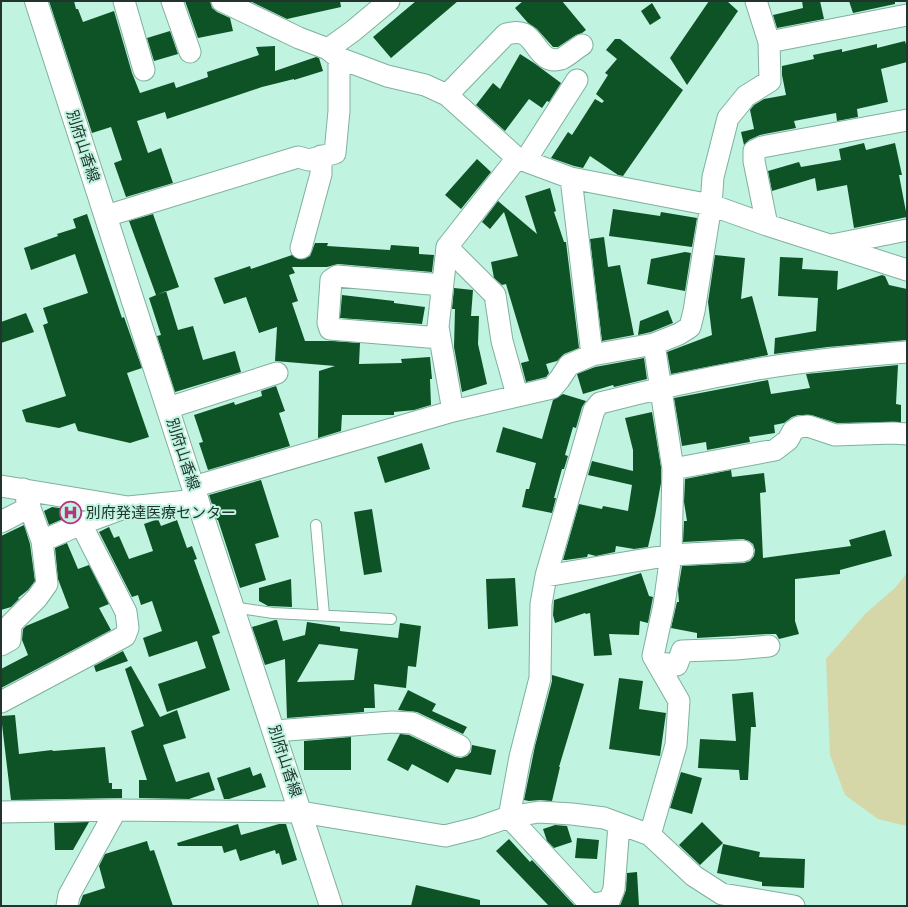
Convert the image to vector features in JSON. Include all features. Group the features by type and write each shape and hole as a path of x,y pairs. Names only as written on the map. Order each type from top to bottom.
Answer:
{"main road":[{"name":"別府山香線","path":"36,1 232,607 302,812 332,906"}],"street":[{"path":"124,1 144,70"},
{"path":"172,1 190,52"},
{"path":"222,1 299,38 387,76 425,85 447,95 521,160 571,178 711,205 767,225 907,270"},
{"path":"106,216 298,157 309,160 335,153 339,111 334,53 353,31 389,1"},
{"path":"42,541 81,524 128,507 196,493 453,411 552,388 569,365 592,355 654,344 679,334 690,327 694,311 711,205 713,177 728,118 746,96 770,81 769,42 756,1"},
{"path":"769,42 907,15"},
{"path":"447,95 506,34 515,32 525,34 544,56 550,59 561,59 582,45"},
{"path":"453,411 438,327 447,247 521,160 577,80"},
{"path":"767,225 754,161 754,151 762,148 907,120"},
{"path":"301,248 321,174 321,156"},
{"path":"571,178 592,355"},
{"path":"832,245 907,230"},
{"path":"447,247 495,295 502,341 517,395"},
{"path":"440,338 330,329 328,323 331,280 337,276 442,285"},
{"path":"650,835 676,745 679,701 653,656 664,605 670,555 673,469 654,344"},
{"path":"509,817 520,757 540,678 541,604 546,576 594,410 600,403 661,388 754,370 859,356 907,352"},
{"path":"168,408 277,373"},
{"path":"673,469 775,450 788,440 793,431 799,427 808,426 835,435 907,434"},
{"path":"1,486 26,498 128,507"},
{"path":"1,522 26,498"},
{"path":"1,645 10,640 11,624 37,598 47,584 42,541 26,498"},
{"path":"1,702 125,636 128,628 126,612 81,524"},
{"path":"546,576 670,555 743,551"},
{"path":"657,663 677,665 682,651 769,646"},
{"path":"275,732 392,722 412,723 460,746"},
{"path":"67,906 69,895 116,810"},
{"path":"1,812 116,810 302,812 445,836 477,828 509,817 539,812 572,814 604,818 650,835 694,876 722,894 744,902 794,906"},
{"path":"509,817 587,902 595,904 608,901 614,890 619,824"}],"lane":[{"path":"316,525 324,615"},
{"path":"232,607 273,613 391,620"}],"green space":[{"path":"907,573 907,826 878,819 845,795 830,755 826,659 866,613 895,588"}],"building":[{"path":"49,1 74,1 76,9 78,9 83,22 114,11 132,73 140,93 174,82 176,88 208,77 207,72 259,55 256,47 275,46 275,71 316,57 319,58 323,71 294,80 262,87 167,119 165,112 137,121 148,153 161,148 173,183 126,197 114,163 122,160 111,127 92,133"},
{"path":"185,1 210,1 212,8 230,18 233,31 198,38"},
{"path":"250,1 340,1 341,7 287,19"},
{"path":"416,1 458,1 391,58 373,37"},
{"path":"523,1 562,1 586,30 558,47 553,47 515,8"},
{"path":"709,1 727,1 738,11 687,85 670,58"},
{"path":"802,1 820,1 824,19 777,28 773,15 803,8"},
{"path":"849,1 895,1 895,4 853,13"},
{"path":"652,3 661,18 650,25 641,11"},
{"path":"170,31 178,54 154,61 147,38"},
{"path":"615,39 620,39 683,90 623,176 618,175 590,156 583,168 551,158 568,132 572,135 595,99 602,103 604,101 596,94 608,75 605,73 617,59 606,50"},
{"path":"905,41 907,48 907,62 881,69 888,102 857,109 858,117 837,121 836,113 794,121 796,128 760,135 749,140 744,145 741,132 754,129 750,110 754,105 764,99 786,95 782,75 782,66 814,59 813,55 842,49 842,52 877,44 877,48"},
{"path":"520,54 561,83 549,102 547,101 542,108 529,99 505,131 476,105 493,83 500,89"},
{"path":"864,143 866,150 895,143 902,175 899,175 907,217 854,228 847,185 817,191 815,178 772,191 768,171 799,162 801,167 841,160 839,149"},
{"path":"477,159 491,172 461,209 445,195"},
{"path":"550,188 556,211 554,212 564,242 566,242 579,348 564,354 557,361 546,364 549,373 546,377 526,382 521,363 529,361 506,284 502,285 494,278 491,262 518,256 504,212 490,229 482,222 498,201 537,234 525,196"},
{"path":"613,209 660,216 661,212 697,218 692,247 609,236"},
{"path":"87,214 122,318 124,317 142,368 127,373 149,437 130,443 78,431 75,423 59,428 26,422 22,410 66,396 43,325 48,323 43,308 88,293 75,254 31,270 24,248 58,236 57,234 76,228 73,219"},
{"path":"153,214 179,287 156,295 129,221"},
{"path":"604,237 608,267 620,265 634,335 602,341 590,239"},
{"path":"315,243 328,243 327,246 390,250 391,245 419,247 419,254 434,255 432,272 338,264 327,267 292,267 295,273 289,275 298,301 292,303 305,341 360,343 359,364 402,363 401,359 430,357 432,379 430,379 431,405 414,410 394,412 394,415 342,415 341,431 318,438 319,371 335,366 275,361 277,327 259,333 246,297 224,304 214,278 250,266 251,269 292,255 298,259 304,259 310,256"},
{"path":"685,252 691,253 685,291 647,284 651,259"},
{"path":"715,255 745,258 741,299 752,296 768,355 671,374 667,352 712,335 708,302"},
{"path":"780,257 803,258 802,269 838,271 837,290 882,275 885,276 889,285 907,289 907,340 828,347 774,354 775,338 816,331 818,298 778,296"},
{"path":"454,288 473,290 471,316 479,316 478,344 487,384 462,392 454,347 455,309 452,309"},
{"path":"166,291 178,330 193,326 203,360 235,351 241,372 175,392 157,336 161,335 149,298"},
{"path":"342,295 394,301 394,303 425,307 422,324 340,318"},
{"path":"668,310 673,323 651,332 638,335 640,321"},
{"path":"26,313 34,332 1,343 1,322"},
{"path":"644,358 647,379 614,387 613,385 583,394 577,374 595,367"},
{"path":"898,365 896,404 901,405 901,422 837,423 811,415 798,415 792,417 784,423 774,425 775,433 749,437 750,442 707,450 706,442 682,446 674,398 768,380 771,394 810,388 806,374"},
{"path":"276,386 285,411 279,413 290,446 208,470 199,443 203,442 194,415 234,402 235,405 262,396 261,391"},
{"path":"563,394 586,401 582,407 576,428 573,427 565,455 568,456 564,469 562,469 554,498 556,498 552,513 522,507 526,489 529,489 536,463 496,452 503,427 542,439 553,400"},
{"path":"652,412 661,467 661,483 648,547 634,549 616,546 615,552 596,556 588,554 587,557 563,560 579,504 602,509 603,506 628,511 632,485 588,475 592,461 633,471 633,450 625,418"},
{"path":"422,443 430,469 385,483 377,457"},
{"path":"731,470 732,477 764,473 766,492 760,493 763,558 851,546 849,540 885,530 892,556 840,570 840,574 795,579 795,621 799,634 779,639 776,634 697,638 697,633 671,628 677,602 679,602 678,590 682,566 744,563 750,561 754,556 755,550 753,544 743,539 683,542 684,521 687,521 684,502 685,479"},
{"path":"261,480 279,537 255,544 266,580 240,588 209,495"},
{"path":"52,507 81,511 49,525 44,511"},
{"path":"372,509 382,572 364,575 354,512"},
{"path":"158,519 161,526 177,520 187,548 192,546 197,559 194,560 220,633 212,636 230,690 167,712 158,684 206,668 197,641 149,657 143,638 162,631 152,601 141,605 138,595 132,597 99,532 109,527 114,538 119,536 129,559 153,551 144,524"},
{"path":"24,525 30,544 35,581 11,607 1,610 1,536"},
{"path":"67,543 78,569 89,565 109,604 99,608 111,630 1,688 1,669 28,655 22,640 23,629 26,626 69,608 58,579 55,548"},
{"path":"641,573 649,596 653,597 648,623 640,621 639,635 609,634 612,655 594,656 590,613 585,613 555,623 553,615 554,600"},
{"path":"515,578 518,626 488,629 486,579"},
{"path":"291,579 292,607 268,606 259,601 259,588"},
{"path":"277,620 283,641 305,635 307,622 340,627 340,631 398,638 400,623 421,626 416,667 408,666 406,688 374,684 375,708 364,708 364,712 287,718 285,659 265,665 252,627","holes":["319,644 358,649 354,680 297,682"]},
{"path":"123,651 128,661 96,672 94,666"},
{"path":"131,666 160,717 177,710 186,738 163,745 176,782 209,772 215,790 189,799 139,798 139,780 147,780 131,731 144,726 125,669"},
{"path":"552,675 584,684 559,767 552,801 524,800 535,746 552,681"},
{"path":"619,678 643,681 639,709 666,713 660,756 609,749"},
{"path":"408,690 436,704 432,711 467,727 463,734 417,712 398,710"},
{"path":"753,692 756,727 751,727 748,780 740,780 739,770 698,768 700,739 736,741 732,694"},
{"path":"15,715 19,754 52,750 105,747 109,783 112,783 112,789 122,789 122,798 11,800 1,716"},
{"path":"400,734 409,735 455,757 461,758 467,756 471,752 472,745 496,750 491,775 456,769 448,783 412,764 408,771 387,760"},
{"path":"351,737 351,770 304,770 304,741"},
{"path":"250,767 253,776 261,773 266,787 229,799 224,799 217,778"},
{"path":"681,772 702,778 692,814 670,808"},
{"path":"89,822 73,850 55,850 54,823"},
{"path":"702,822 723,843 700,865 679,845"},
{"path":"238,824 241,835 279,824 286,824 297,860 282,865 279,853 276,854 275,850 240,861 236,849 224,853 222,846 178,846 177,843"},
{"path":"555,825 567,826 572,842 554,848 547,841 543,829"},
{"path":"577,838 599,840 597,859 575,858"},
{"path":"509,839 530,862 532,860 575,906 549,906 496,851"},
{"path":"147,841 150,851 154,850 173,906 79,906 83,895 105,888 99,866 105,854"},
{"path":"723,844 760,852 759,857 805,859 804,888 762,886 762,882 717,873"},
{"path":"637,872 639,906 620,906 626,890 627,873"},
{"path":"416,885 480,900 480,906 411,906"}],"place":[{"name":"別府発達医療センター","path":"71,513"}]}
